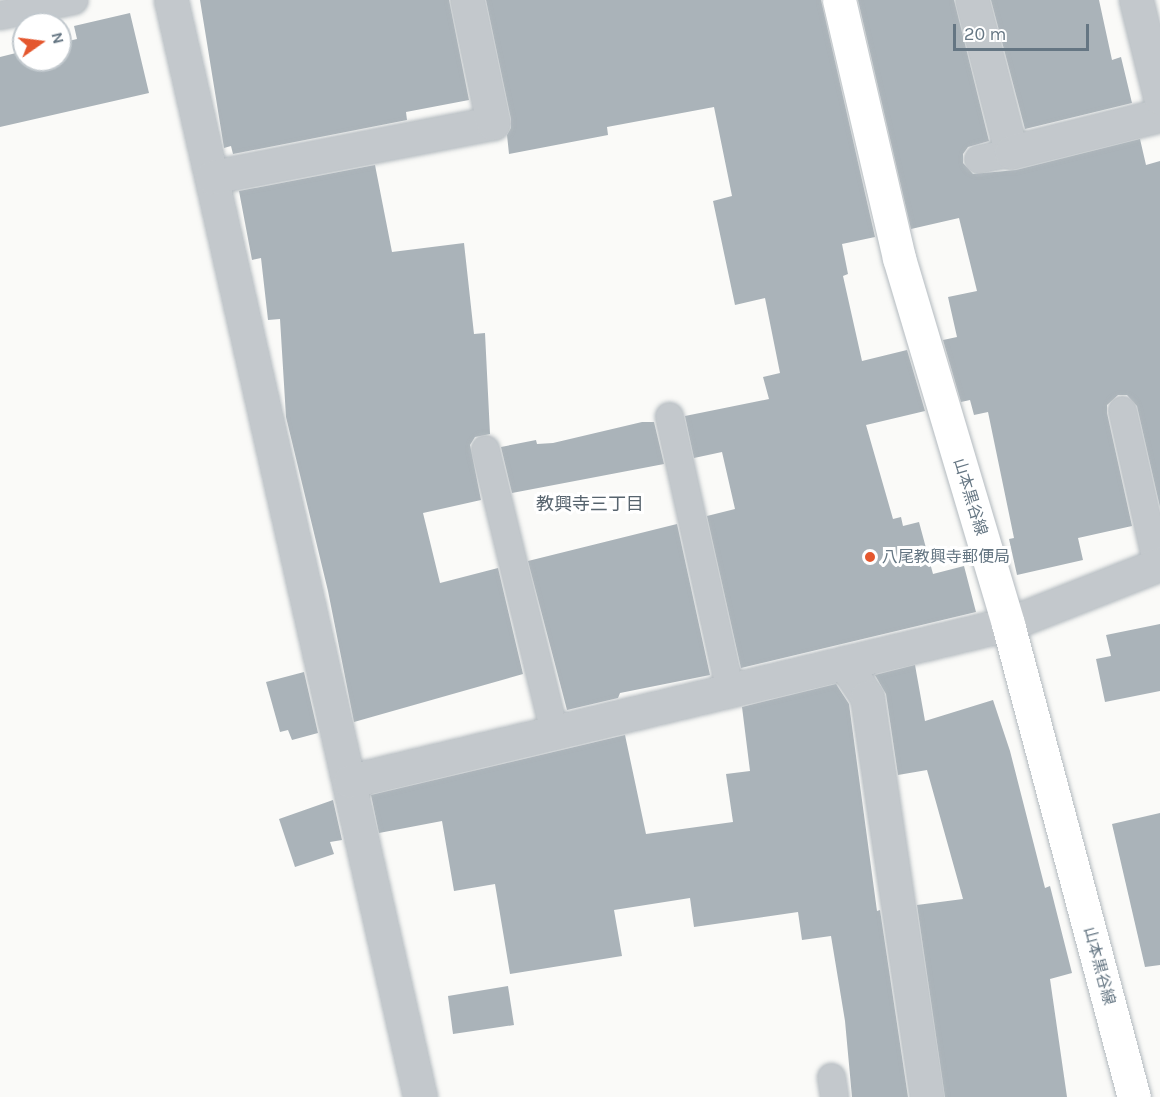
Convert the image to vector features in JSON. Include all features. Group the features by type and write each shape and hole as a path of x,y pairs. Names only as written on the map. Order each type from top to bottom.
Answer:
{"main road":[{"name":"山本黒谷線","path":"839,0 899,258 1008,624 1134,1097"}],"street":[{"path":"171,0 420,1097"},
{"path":"212,177 493,123 467,0"},
{"path":"972,0 1011,152 1160,115"},
{"path":"1136,0 1160,97"},
{"path":"350,782 1008,624 1158,565"},
{"path":"844,663 867,697 927,1097"}],"lane":[{"path":"0,15 73,0"},
{"path":"978,159 1011,152"},
{"path":"1122,410 1158,565"},
{"path":"669,416 730,691"},
{"path":"485,449 554,733"}],"building":[{"path":"200,0 449,0 469,100 406,112 407,120 233,154 231,146 224,148"},
{"path":"486,0 821,0 875,237 842,244 848,274 843,276 862,361 907,350 925,411 866,425 893,519 901,517 903,526 919,522 933,574 964,566 976,612 741,668 707,516 735,509 722,452 694,458 685,416 769,399 763,377 780,373 765,298 735,305 713,201 732,196 714,107 607,127 608,135 509,154 507,135 511,128 511,119"},
{"path":"858,0 954,0 989,141 968,147 963,154 963,163 973,174 1016,170 1140,139 1146,165 1160,161 1160,507 1137,406 1127,395 1118,395 1107,405 1107,413 1132,526 1078,538 1083,560 1017,575 1009,539 1014,538 988,412 974,415 970,400 961,402 943,340 957,337 948,297 977,291 959,218 911,229"},
{"path":"991,0 1099,0 1112,60 1121,57 1132,103 1025,129"},
{"path":"130,13 149,93 0,127 0,57 12,54 12,72 72,72 72,40 77,39 74,26"},
{"path":"375,165 392,252 464,243 474,334 485,333 490,434 475,437 470,445 481,500 423,513 440,583 498,568 523,674 354,722 328,591 286,417 280,319 268,320 261,258 252,260 239,191"},
{"path":"642,422 654,422 664,464 512,493 501,447 536,440 537,444 553,443"},
{"path":"677,524 710,675 620,693 618,698 567,710 528,561"},
{"path":"1160,624 1160,691 1105,702 1096,659 1111,656 1106,635"},
{"path":"915,665 925,721 993,700 1010,751 1045,888 1050,886 1072,973 1050,979 1067,1097 945,1097 917,905 963,899 927,770 898,775 886,694 875,675"},
{"path":"304,672 318,733 292,740 288,730 280,732 266,682"},
{"path":"836,684 849,704 877,911 880,910 908,1097 852,1097 845,1021 831,936 802,940 798,912 694,927 690,898 614,910 622,956 510,974 495,884 454,891 442,821 379,833 371,795 625,735 646,834 733,822 726,774 750,771 742,707"},
{"path":"333,800 342,840 330,842 334,854 295,867 279,819"},
{"path":"1160,813 1160,965 1145,967 1112,824"},
{"path":"508,986 514,1025 453,1034 448,996"}],"place":[{"name":"八尾教興寺郵便局","path":"870,557"}],"district":[{"name":"教興寺三丁目","path":"590,504"}]}
